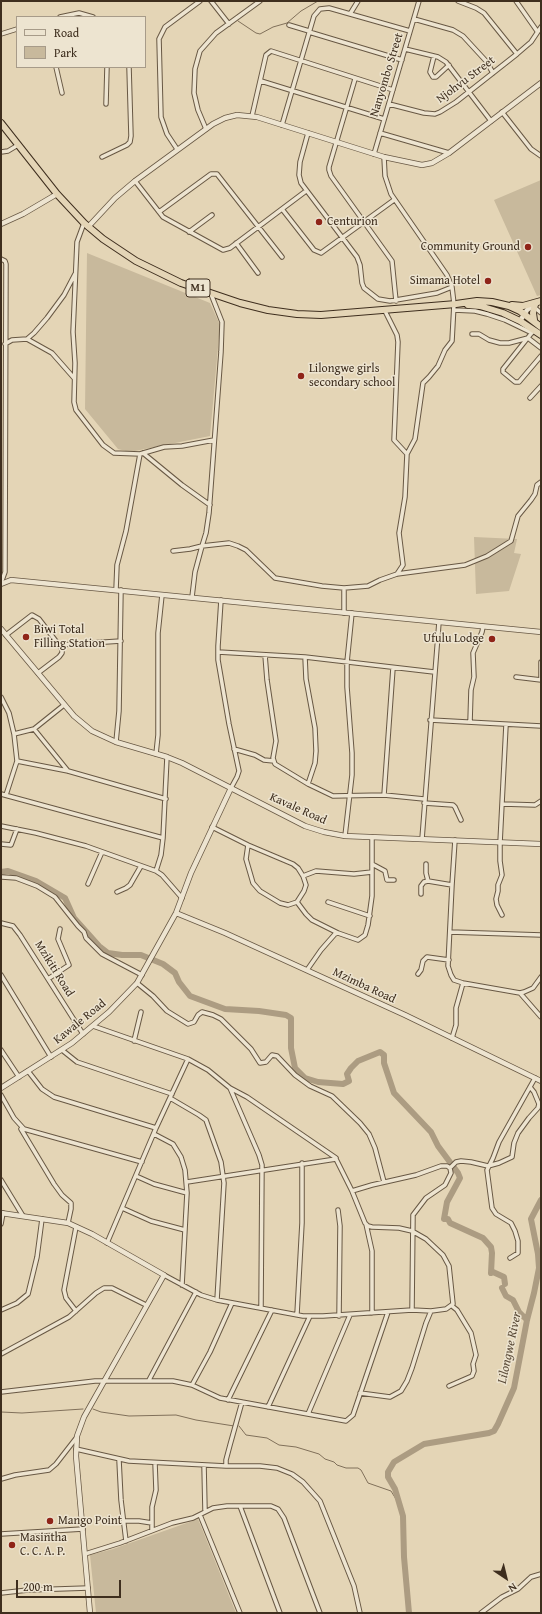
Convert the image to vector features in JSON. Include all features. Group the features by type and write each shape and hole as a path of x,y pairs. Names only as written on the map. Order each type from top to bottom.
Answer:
{"highway":[{"name":"M1","path":"1,123 57,194 86,225 117,250 140,264 181,283 268,310 297,314 321,315 384,309 455,306 488,309 503,313 520,321 533,332 541,335"},
{"name":"M1","path":"455,306 477,301 521,306 538,303"},
{"name":"M1","path":"492,302 509,306 525,314 541,327"},
{"path":"534,320 533,313 538,303"}],"street":[{"path":"178,149 167,134 161,117 159,39 165,28 200,1"},
{"path":"211,1 229,24"},
{"path":"206,129 199,115 195,99 194,75 200,50 204,44 260,1"},
{"path":"350,14 358,1"},
{"name":"Nanyombo Street","path":"374,154 419,1"},
{"path":"458,1 484,13 517,54"},
{"path":"516,1 538,31"},
{"path":"282,125 309,31 314,16 320,9 329,8 410,32"},
{"path":"65,16 79,13 90,16"},
{"path":"414,19 458,32 472,44 493,73"},
{"path":"289,25 402,60"},
{"name":"Njohvu Street","path":"388,104 424,113 435,114 445,109 517,54 531,42 541,27"},
{"path":"1,34 16,28"},
{"path":"405,48 442,59 449,65 491,121"},
{"path":"252,116 266,55 271,51 393,90"},
{"path":"434,56 430,72 433,77 436,77 449,65"},
{"path":"56,68 62,93"},
{"path":"106,104 107,68"},
{"path":"102,157 127,145 130,142 129,68"},
{"path":"355,79 328,167 330,173 392,261 396,300"},
{"path":"261,81 384,119"},
{"path":"214,440 182,446 164,447 142,453 114,454 103,445 76,410 74,402 75,363 73,332 77,242 86,225 135,181 218,120 231,116 252,116 384,157 422,165 432,163 449,153 541,83"},
{"path":"502,112 531,149 541,156"},
{"path":"308,133 299,170 301,182 306,191 359,261 364,288 378,299 396,300 437,294 452,287"},
{"path":"380,133 449,153"},
{"path":"1,152 8,151 18,145"},
{"path":"384,157 387,182 394,200 445,270 452,287 455,306 452,341 445,350 438,366 423,383 415,440 407,454 405,497 399,533 402,565 397,574"},
{"path":"159,212 214,173 220,175 282,257"},
{"path":"135,181 163,217 223,250 230,248 306,191"},
{"path":"1,224 23,214 57,194"},
{"path":"282,209 318,253 323,252 364,220 394,200"},
{"path":"188,232 212,215"},
{"path":"236,243 258,273"},
{"path":"1,259 5,261 6,264 5,344 3,371 6,393 4,483 5,572 1,584"},
{"path":"28,339 58,304 76,273"},
{"path":"192,598 195,572 206,533 210,505 221,352 222,322 210,292"},
{"path":"520,321 525,314 538,303 541,313"},
{"path":"455,306 491,315 533,332 503,369 503,372 515,382 519,382 541,356"},
{"path":"384,309 397,335 398,342 394,440 407,454"},
{"path":"472,334 479,334 489,340 500,343 509,343 528,338"},
{"path":"528,338 541,348"},
{"path":"5,344 12,340 28,339 52,353 74,378"},
{"path":"530,398 541,386"},
{"path":"142,453 210,505"},
{"path":"116,590 117,565 126,531 142,453"},
{"path":"173,551 190,550 202,546 229,543 246,550 275,578 344,588 368,586 397,574 465,565 487,556 511,541 518,516 531,500 535,494 537,485 541,482"},
{"path":"1,584 11,580 541,632"},
{"path":"344,588 344,613"},
{"path":"116,742 119,711 122,590"},
{"path":"156,754 158,735 158,633 162,595"},
{"path":"176,913 212,827 239,771 229,724 218,652 221,600"},
{"path":"345,836 350,795 352,753 347,687 347,662 352,613"},
{"path":"6,635 30,616 35,616 39,619 59,645 62,655 38,673"},
{"path":"422,839 430,720 439,622"},
{"path":"470,722 471,690 474,677 473,653 483,626"},
{"name":"Kavale Road","path":"1,629 64,705 85,727 116,742 167,757 198,770 305,826 345,836 541,844"},
{"path":"59,645 121,641"},
{"path":"218,652 305,657 434,672"},
{"path":"265,655 276,741 274,761 277,766 328,794 338,796 384,795 453,805 455,806 461,820"},
{"path":"305,657 306,679 315,728 316,751 315,763 308,784"},
{"path":"516,677 541,679 541,662"},
{"path":"384,795 393,668"},
{"path":"1,697 7,707 14,734 17,761 6,795"},
{"path":"14,734 34,729 64,705"},
{"path":"430,720 541,726"},
{"path":"502,915 496,899 498,885 502,875 500,843 506,725"},
{"path":"34,729 68,771"},
{"path":"234,749 264,760 274,761"},
{"path":"156,871 161,855 163,838 167,757"},
{"path":"17,761 68,771 166,799"},
{"path":"1,794 163,838"},
{"path":"503,804 535,805 541,801"},
{"path":"1,826 17,828 86,846 156,871 162,875 182,898"},
{"path":"212,827 248,845 293,864 303,876 306,885 297,902 288,905 280,902 260,891 253,883 246,859 248,845"},
{"path":"1,844 11,845 17,828"},
{"path":"297,902 312,920 338,934 361,939 365,935 370,916 372,896 372,837"},
{"path":"455,840 449,960 449,971 454,980 463,983 520,993 533,988 541,977"},
{"path":"88,884 102,852"},
{"path":"372,864 385,871 387,880 394,880"},
{"path":"426,864 428,881"},
{"path":"117,892 126,888 130,884 141,866"},
{"path":"303,876 316,871 354,874 372,872"},
{"path":"2,877 16,878 37,886 55,897 84,932 86,938 102,954 142,975"},
{"path":"420,894 421,886 424,882 428,881 452,884"},
{"path":"328,902 370,916"},
{"name":"Kawale Road","path":"1,1088 62,1050 93,1026 121,1001 142,975 176,913"},
{"name":"Mzimba Road","path":"176,913 225,933 307,970 541,1081"},
{"name":"Mzikiti Road","path":"1,924 10,924 15,929 83,1034"},
{"path":"48,979 69,965 58,939 60,929"},
{"path":"450,932 541,935"},
{"path":"307,970 332,936 338,934"},
{"path":"418,974 422,970 423,961 427,957 449,960"},
{"path":"1,976 51,1057"},
{"path":"137,983 153,996 167,1011 188,1024 194,1022 198,1015 202,1012 213,1015 221,1020 251,1049 260,1063 263,1064 272,1055 277,1056 295,1076 310,1086 332,1096 360,1123 369,1134 375,1148 384,1182"},
{"path":"452,1038 456,1025 456,1008 463,983"},
{"path":"520,993 541,1017"},
{"path":"134,1041 141,1012"},
{"path":"93,1026 188,1059 208,1070 230,1088 247,1097 336,1159 352,1191 365,1223 372,1251 372,1314"},
{"path":"1,1050 19,1077"},
{"path":"62,1050 77,1062 172,1094"},
{"path":"107,1243 156,1128 188,1059"},
{"path":"28,1071 42,1089 54,1097 156,1128"},
{"path":"510,1258 518,1253 518,1241 511,1223 496,1214 492,1208 487,1175 488,1166 493,1158 499,1142 535,1078"},
{"path":"352,1191 416,1175 441,1166 450,1167 456,1162 467,1161 488,1166 512,1157 514,1142 518,1133 538,1108 539,1101 530,1087"},
{"path":"230,1088 259,1155 262,1170 261,1308"},
{"path":"1,1095 54,1184 62,1195 71,1203 72,1209 68,1223"},
{"path":"170,1098 206,1120 221,1162 224,1176 217,1300"},
{"path":"20,1126 29,1131 142,1162"},
{"path":"154,1134 169,1140 176,1147 185,1170 187,1194 182,1285"},
{"path":"187,1182 302,1163 336,1159"},
{"path":"297,1314 302,1223 302,1163"},
{"path":"412,1310 414,1240 412,1231 414,1213 426,1198 445,1184 451,1173 450,1167"},
{"path":"136,1176 154,1184 187,1194"},
{"path":"1,1180 24,1216"},
{"path":"122,1208 151,1221 185,1230"},
{"path":"338,1210 340,1226 338,1316"},
{"path":"1,1224 2,1213 68,1223 196,1292 217,1300 232,1303 310,1316 372,1314 412,1310 431,1311 446,1309 452,1306"},
{"path":"1,1310 17,1303 28,1294 37,1257 42,1219"},
{"path":"365,1223 372,1228 399,1228 412,1231 426,1238 439,1250 449,1266 453,1301 452,1306"},
{"path":"76,1227 64,1290 66,1298 76,1311"},
{"path":"90,1613 76,1449 77,1436 84,1417 164,1275"},
{"path":"1,1354 59,1323 76,1311 100,1290 109,1288 122,1292 146,1305"},
{"path":"149,1380 196,1292"},
{"path":"192,1385 210,1352 232,1303"},
{"path":"449,1386 472,1376 474,1371 473,1364 476,1355 471,1333 457,1310 452,1306"},
{"path":"228,1400 272,1310"},
{"path":"360,1393 390,1397 400,1391 407,1381 431,1311"},
{"path":"1,1392 76,1382 112,1380 173,1381 192,1385 212,1395 228,1400 340,1420 348,1420 353,1415 388,1312"},
{"path":"308,1414 350,1315"},
{"path":"268,1407 310,1316"},
{"path":"226,1466 226,1460 242,1402"},
{"path":"1,1480 15,1475 44,1471 53,1468 77,1436"},
{"path":"76,1449 119,1460 154,1463 260,1466 277,1468 292,1474 304,1482 322,1506 354,1586 360,1613"},
{"path":"119,1460 126,1541"},
{"path":"152,1530 152,1507 156,1490 154,1463"},
{"path":"204,1465 205,1510"},
{"path":"240,1506 280,1613"},
{"path":"85,1554 126,1541 152,1530 200,1515 205,1510 218,1507 271,1506 281,1512 320,1613"},
{"path":"200,1515 240,1613"},
{"path":"124,1521 152,1523"},
{"path":"1,1534 83,1529"},
{"path":"481,1613 502,1597 518,1589 531,1577 541,1574"},
{"path":"1,1594 28,1590 88,1588"}],"green space":[{"name":"Community Ground","path":"541,180 541,295 537,296 494,200"},
{"path":"87,253 210,303 220,325 210,436 130,452 118,449 85,409"},
{"path":"474,537 517,539 514,553 521,554 509,591 476,594"},
{"path":"198,1519 236,1613 96,1613 90,1555 113,1549"}],"waterway":[{"path":"238,21 260,34 273,27 287,23 301,11 318,1"},
{"path":"1,872 8,871 36,881 65,898 74,918 99,946 108,953 141,955 163,964 175,973 179,982 190,996 225,1009 259,1011 286,1015 291,1018 291,1048 295,1068 305,1078 318,1082 343,1084 349,1081 347,1074 358,1061 380,1052 384,1055 384,1063 394,1093 431,1132 438,1146 460,1178 447,1202 444,1219 448,1219 450,1223 483,1238 491,1247 491,1273 493,1272 504,1277 505,1284"},
{"name":"Lilongwe River","path":"409,1613 404,1557 403,1516 395,1489 388,1477 388,1472 394,1462 424,1444 489,1433 494,1431 498,1424 514,1388 539,1268 538,1254 531,1219 541,1200"},
{"path":"502,1288 506,1296 513,1300 519,1312 527,1320"},
{"path":"1,1412 22,1413 83,1409"},
{"path":"93,1409 101,1412 129,1416 176,1415 234,1426"},
{"path":"239,1426 246,1435 267,1438 279,1445 296,1447 319,1454 325,1459 346,1468 358,1468 361,1470 368,1483 391,1491 399,1504"}],"place":[{"name":"Centurion","path":"319,222"},
{"name":"Community Ground","path":"528,247"},
{"name":"Simama Hotel","path":"488,281"},
{"name":"Lilongwe girls secondary school","path":"301,376"},
{"name":"Biwi Total Filling Station","path":"26,637"},
{"name":"Ufulu Lodge","path":"492,639"},
{"name":"Mango Point","path":"50,1521"},
{"name":"Masintha C. C. A. P.","path":"12,1545"}]}
